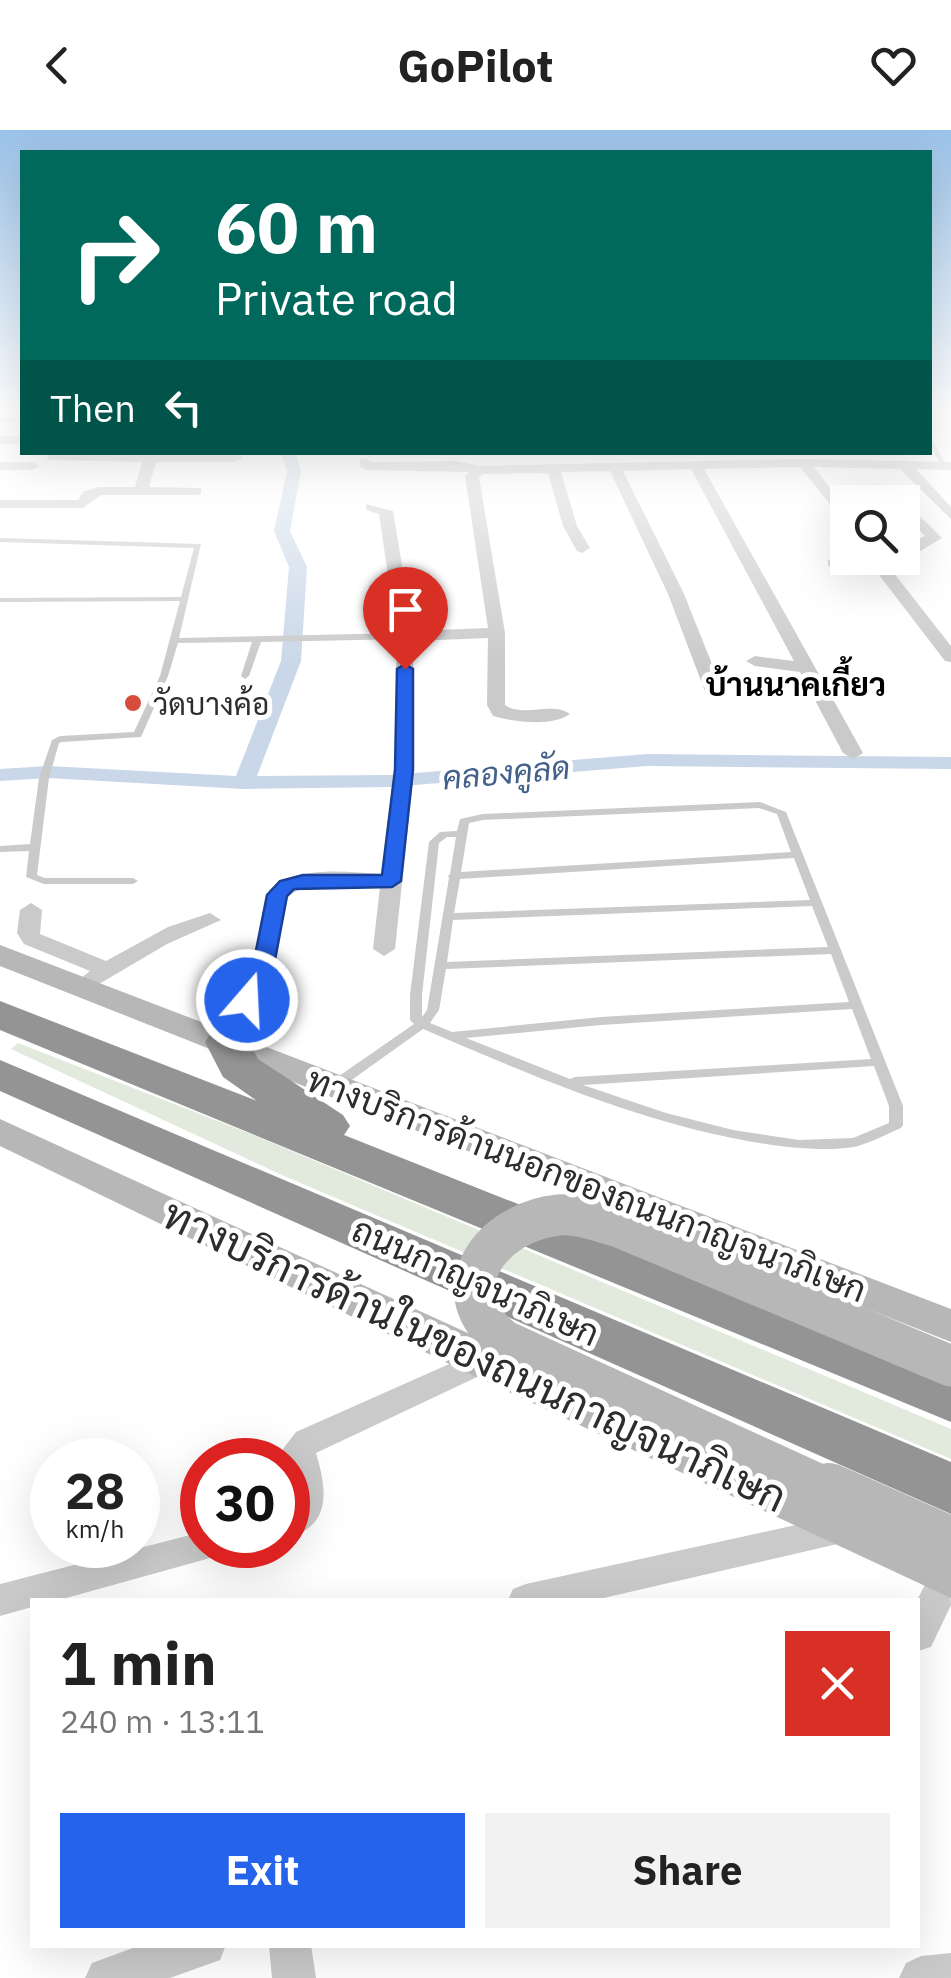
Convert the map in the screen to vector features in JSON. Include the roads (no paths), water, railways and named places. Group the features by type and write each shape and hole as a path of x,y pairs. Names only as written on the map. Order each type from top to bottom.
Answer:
{"highway":[{"name":"ถนนกาญจนาภิเษก","path":"0,1014 951,1400"},
{"path":"216,1038 239,1067 336,1133 358,1157"},
{"name":"ถนนกาญจนาภิเษก","path":"0,1074 951,1489"}],"main road":[{"name":"ทางบริการด้านนอกของถนนกาญจนาภิเษก","path":"0,956 34,969 94,978 216,1038 334,1086 951,1326"},
{"name":"ทางบริการด้านในของถนนกาญจนาภิเษก","path":"0,1131 483,1361 846,1528 950,1565"},
{"path":"950,1565 508,1342 483,1319 476,1298 475,1275 482,1255 506,1232 537,1220 580,1216 619,1227 951,1366"}],"street":[{"path":"83,504 84,498 94,493"},
{"path":"475,493 497,633 499,712 513,716 561,714"},
{"path":"560,493 570,526 582,548"},
{"path":"627,493 676,594 715,694"},
{"path":"710,493 854,753"},
{"path":"931,493 951,515"},
{"path":"0,504 208,506"},
{"path":"371,507 386,512 405,636 403,778 384,949"},
{"path":"920,522 935,538 920,542"},
{"path":"888,575 951,656"},
{"path":"405,636 497,633"},
{"path":"754,661 807,668"},
{"path":"216,1038 260,981 277,895 287,885 303,881 392,881"},
{"path":"31,910 28,933 32,939 94,978 169,934 210,920"},
{"path":"310,1439 483,1361"},
{"path":"535,1598 846,1528"},
{"path":"0,1600 180,1553"},
{"path":"920,1631 950,1565"},
{"path":"106,1978 196,1948"},
{"path":"290,1948 294,1978"},
{"path":"921,1978 951,1975"}],"lane":[{"path":"0,540 198,546 164,676 138,735 60,739 44,778 31,877 133,881"},
{"path":"0,600 185,600"},
{"path":"174,641 405,636"},
{"path":"245,676 258,640"},
{"path":"334,1086 422,1024 433,1010 464,821 746,804 781,812 896,1106 896,1125 882,1136 826,1143 749,1139 691,1126 568,1082 449,1036 422,1024 416,1020 434,842 444,834 461,834"},
{"path":"1,849 32,847"},
{"path":"453,876 797,855"},
{"path":"448,918 816,903"},
{"path":"440,966 836,950"},
{"path":"449,1036 601,1021 858,1004"},
{"path":"568,1082 878,1062"}],"waterway":[{"path":"244,783 291,661 298,567 282,531 290,493"},
{"name":"คลองคูลัด","path":"244,783 390,781 647,760 951,763"},
{"name":"คลองคูลัด","path":"0,775 48,772 244,783"}],"place":[{"name":"วัดบางค้อ","path":"133,703"}],"district":[{"name":"บ้านนาคเกี้ยว","path":"796,684"}]}
